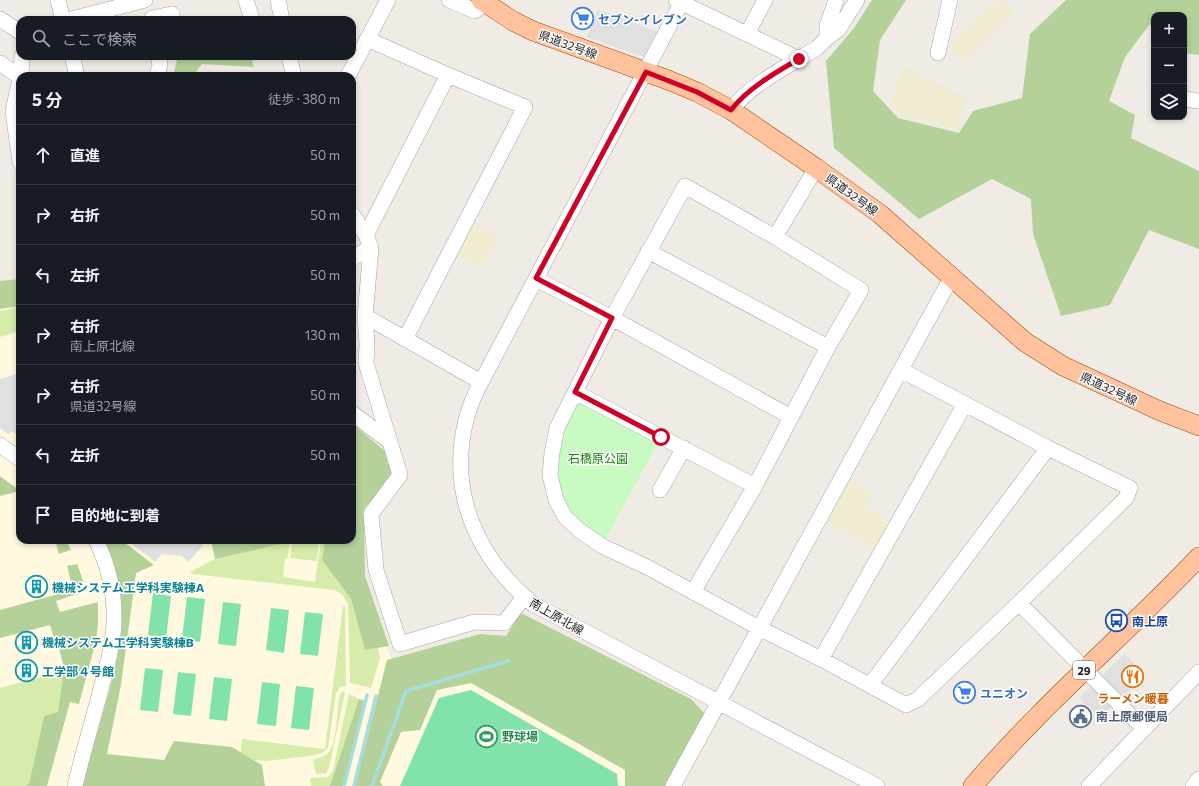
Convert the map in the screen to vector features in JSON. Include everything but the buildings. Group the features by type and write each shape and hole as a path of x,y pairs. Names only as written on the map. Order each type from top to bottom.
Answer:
{"main road":[{"name":"県道32号線","path":"483,2 513,21 533,31 697,92 731,110 880,214 1025,342 1063,366 1160,411 1199,426"},
{"name":"29","path":"973,786 1084,669 1199,557"}],"street":[{"path":"58,0 62,16"},
{"path":"84,16 146,0 151,16"},
{"path":"246,0 251,16"},
{"path":"278,0 281,16"},
{"path":"350,72 388,0"},
{"path":"449,0 475,10 483,2"},
{"path":"747,34 765,0"},
{"path":"827,38 827,26 836,0"},
{"path":"731,110 738,101 775,73 817,48 838,30 857,0"},
{"path":"938,53 950,0"},
{"path":"680,1 799,59"},
{"name":"南上原北線","path":"680,1 646,72 481,382 470,407 463,432 461,464 467,510 473,526 486,551 503,576 524,597 544,610 877,786"},
{"path":"164,16 172,14"},
{"path":"0,19 16,29"},
{"path":"367,39 525,107 405,338"},
{"path":"20,72 22,60"},
{"path":"73,60 76,72"},
{"path":"158,72 160,64 159,60"},
{"path":"290,60 293,72"},
{"path":"0,63 16,74"},
{"path":"356,254 368,241 448,75"},
{"path":"16,97 13,112 16,133"},
{"path":"775,237 816,168"},
{"path":"693,592 755,486 828,347 861,290 775,237 685,186 612,318 557,428 552,453 550,476 556,500 565,517 579,530 602,546 649,568 693,592 759,628 821,659 906,705 918,699 1019,603 1126,498 1130,488 1048,448 901,370"},
{"path":"356,221 368,241 365,316 367,345 366,363 400,475 371,514 376,570 400,644 474,622 504,623 524,597"},
{"path":"648,251 828,347"},
{"path":"536,278 612,318 791,417"},
{"path":"679,784 718,702 952,278"},
{"path":"365,316 481,382"},
{"path":"575,392 755,486"},
{"path":"821,659 966,404"},
{"path":"356,416 389,441"},
{"path":"0,445 16,456"},
{"path":"660,490 684,448"},
{"path":"870,685 1048,448"},
{"path":"75,786 110,653 114,625 112,587 98,544"},
{"path":"1019,603 1144,729"},
{"path":"1089,786 1199,672"},
{"path":"1193,786 1199,780"}],"shaded area":[{"path":"1000,0 1003,0 1014,13 963,63 950,48 971,22"},
{"path":"598,9 657,32 644,57 587,37"},
{"path":"903,66 968,98 956,129 902,116 890,101"},
{"path":"472,222 498,236 481,268 455,254"},
{"path":"16,280 16,544 356,544 356,526 362,505 363,577 392,661 479,637 661,786 0,786 0,283"},
{"path":"16,374 16,434 12,431 9,435 0,428 0,379"},
{"path":"848,480 872,494 866,508 889,523 875,550 827,521"},
{"path":"132,544 203,545 189,562 181,556 162,554 155,562"},
{"path":"1124,654 1134,663 1119,679 1131,692 1124,698 1102,676"},
{"path":"1091,686 1112,706 1100,718 1079,698"}],"green space":[{"path":"872,0 906,0 880,40 873,91 898,118 959,133 973,111 1022,98 1030,34 1066,0 1199,0 1199,55 1187,53 1187,12 1151,12 1151,25 1150,24 1125,57 1109,101 1135,115 1131,138 1199,171 1199,249 1149,230 1110,305 1061,316 1033,234 1031,199 992,179 919,219 834,148 826,61 854,28"},
{"path":"177,60 252,60 254,67 202,64 196,72 174,72"},
{"path":"16,279 16,307 0,309 0,281"},
{"path":"16,308 16,332 0,337 0,311"},
{"name":"石橋原公園","path":"575,392 661,437 602,546 556,500 552,453"},
{"path":"356,426 386,452 393,473 364,509 365,576 389,646 365,650 351,599 322,560 324,544 356,544"},
{"path":"0,476 16,488 16,492 0,496"},
{"path":"56,544 68,544 71,550 59,554"},
{"path":"105,544 126,544 154,565 136,573 121,685 107,754 164,760 174,741 232,747 262,765 265,786 82,786 112,680 121,633 122,617 119,587"},
{"path":"212,544 281,544 215,559"},
{"path":"281,544 290,544 288,558 285,558 283,577 315,582 320,544 324,544 322,560 351,599 365,650 378,648 380,658 371,688 350,683 348,604 342,594 334,590 193,574 190,572 215,559"},
{"path":"292,544 319,544 317,561 290,558"},
{"path":"77,564 83,581 83,592 56,601 60,612 98,602 96,641 79,704 70,702 47,786 26,786 29,784 44,716 58,712 64,667 58,645 56,645 50,625 0,638 0,610 73,590 67,566"},
{"path":"153,593 171,596 166,638 148,635"},
{"path":"187,597 205,599 200,642 182,639"},
{"path":"223,602 241,604 236,646 218,644"},
{"path":"343,606 345,606 346,686 340,687 336,693 328,748 322,753 310,756 266,761 254,760 241,753 242,739 325,749"},
{"path":"271,608 289,610 284,653 266,650"},
{"path":"305,612 323,614 318,656 300,654"},
{"path":"521,613 691,699 705,714 665,786 625,786 625,770 471,683 437,690 420,730 401,732 380,782 383,786 355,786 387,660 480,634 506,636"},
{"path":"64,667 58,712 44,716 29,785 0,786 0,688 56,673 56,669"},
{"path":"145,668 163,670 158,712 140,710"},
{"path":"178,672 196,674 191,716 173,714"},
{"path":"214,677 232,679 227,721 209,719"},
{"path":"262,682 280,684 276,726 257,724"},
{"path":"296,686 314,688 309,730 291,728"},
{"name":"野球場","path":"471,690 617,774 618,786 400,786 439,698"},
{"path":"342,691 345,692 329,768 326,773 316,774 313,760 328,753 331,749 336,727 339,697"},
{"path":"349,694 359,699 330,786 311,786 310,778 328,777 333,771"},
{"path":"359,699 366,701 343,786 330,786"}],"waterway":[{"path":"372,786 406,691 508,661"},
{"path":"344,786 367,695"},
{"path":"354,786 376,696"}],"place":[{"name":"セブン-イレブン","path":"582,19"},
{"name":"機械システム工学科実験棟A","path":"36,587"},
{"name":"南上原","path":"1117,621"},
{"name":"機械システム工学科実験棟B","path":"27,642"},
{"name":"工学部４号館","path":"27,671"},
{"name":"ラーメン暖暮","path":"1133,677"},
{"name":"ユニオン","path":"965,693"},
{"name":"南上原郵便局","path":"1080,716"},
{"name":"野球場","path":"486,736"}],"route":[{"path":"661,437 575,392 612,318 536,278 646,72 697,92 731,110 738,101 775,73 799,59"}]}
